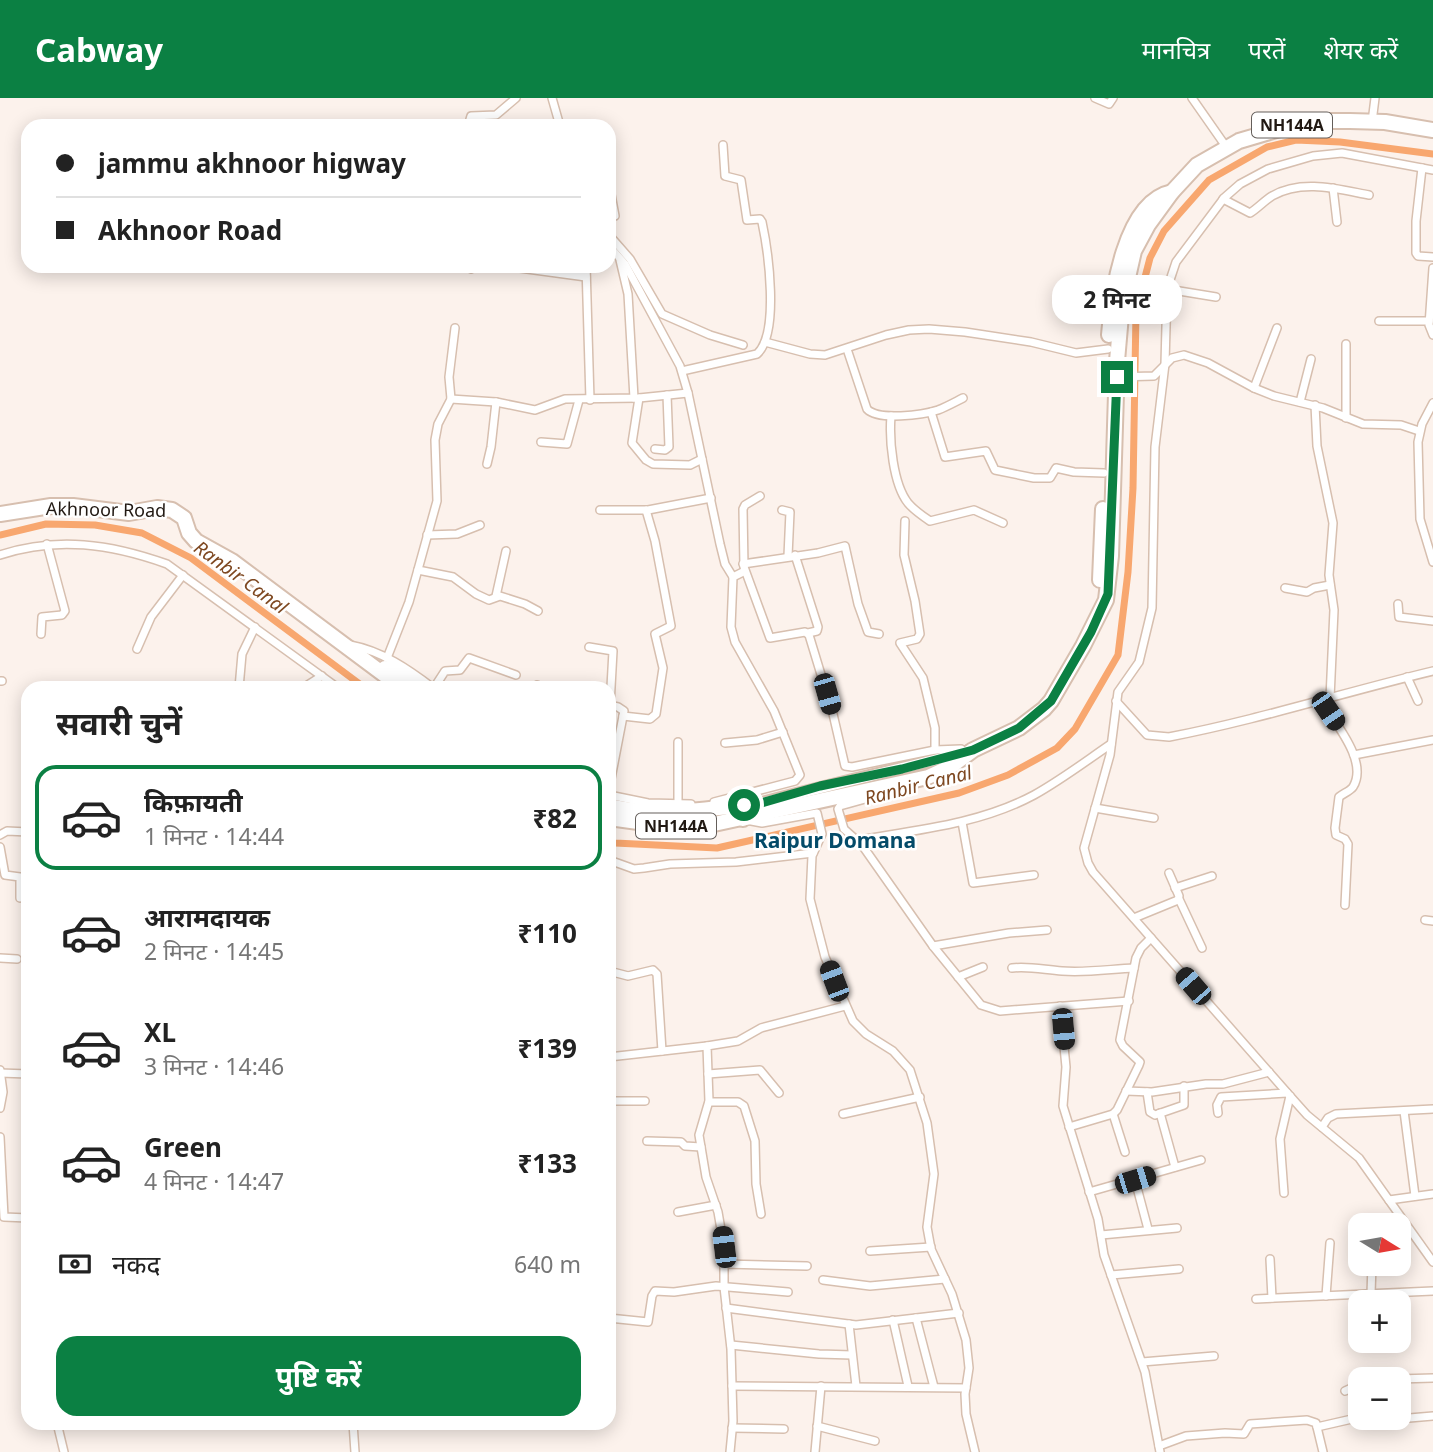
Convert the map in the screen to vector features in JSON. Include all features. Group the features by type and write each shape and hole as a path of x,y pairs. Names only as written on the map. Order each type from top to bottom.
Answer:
{"highway":[{"name":"NH144A","path":"616,819 688,827 744,813 815,809 845,794 921,779 940,772 973,750 1019,728 1051,701 1108,594 1122,377 1122,304 1130,265 1149,225 1172,192 1197,165 1239,141 1299,124 1326,121 1372,122 1433,130"},
{"path":"1102,609 1099,594 1108,349 1113,295 1127,244 1146,207 1154,198 1172,192"},
{"name":"Akhnoor Road","path":"0,514 51,506 129,513 157,508 172,510 184,519 189,533 196,541 232,561 393,681"},
{"name":"Akhnoor Road","path":"367,661 410,681"},
{"name":"NH144A","path":"616,808 637,812 683,813 744,805 744,813"}],"main road":[{"path":"744,813 820,786 902,769 973,750"}],"street":[{"path":"470,119 471,116 496,115 516,98"},
{"path":"552,98 558,119"},
{"path":"1095,98 1109,104 1113,98"},
{"path":"1192,98 1227,148"},
{"path":"1372,122 1375,98"},
{"path":"682,371 757,354 765,342 770,296 762,222 758,218 747,220 741,180 725,176 723,145"},
{"path":"1433,170 1342,153 1313,156 1268,169 1240,184 1223,199 1176,262 1167,289 1164,364 1155,447 1152,608 1139,662 1121,684 1116,701 1111,744 1084,848 1088,863 1288,1095 1359,1158 1433,1262"},
{"path":"1422,168 1416,221 1416,253 1418,256 1433,257"},
{"path":"1223,199 1250,213 1280,192 1314,186 1369,195"},
{"path":"1333,188 1337,222"},
{"path":"616,243 630,259 662,313 710,335 743,345"},
{"path":"616,254 655,316 682,371 725,564 733,577 731,627 734,642 767,697 800,772 798,780 727,800 678,804 648,803 616,794"},
{"path":"620,258 628,294 636,398 632,443 646,460 653,464 690,465 702,459"},
{"path":"1433,268 1429,321 1433,335"},
{"path":"557,273 586,277"},
{"path":"586,273 590,400"},
{"path":"1167,289 1216,297"},
{"path":"1378,321 1429,321"},
{"path":"387,658 405,613 438,495 434,451 437,429 450,399 449,377 455,328"},
{"path":"1254,388 1277,328"},
{"path":"765,342 818,355 847,349 886,335 929,329 1031,342 1076,353 1108,349"},
{"path":"1346,344 1346,418"},
{"path":"847,349 869,412 881,416 931,412 963,398"},
{"path":"1122,377 1149,377 1178,356 1195,358 1273,396 1315,405 1363,424 1401,425 1419,430"},
{"path":"1300,402 1311,359"},
{"path":"450,399 496,402 535,410 543,409 558,400 636,398 688,393"},
{"path":"655,449 665,450 669,447 667,395"},
{"path":"541,442 567,444 579,400"},
{"path":"486,464 492,441 496,402"},
{"path":"1433,403 1419,430 1420,519 1433,562"},
{"path":"1315,405 1317,446 1333,523 1329,575 1334,610 1330,698"},
{"path":"931,412 945,457 986,451 995,470 1038,478 1050,478 1056,468 1074,472 1104,473"},
{"path":"891,416 890,450 902,490 910,506 930,521 974,510 1003,523"},
{"path":"760,496 743,509 744,567 771,639 815,632 818,627 792,555 790,512 782,510"},
{"path":"600,510 646,510 711,498"},
{"path":"623,716 650,719 656,714 663,668 655,634 671,626 656,541 646,510"},
{"path":"905,521 904,555 920,634 917,639 900,643 923,678 935,728 935,750"},
{"path":"428,535 457,534 480,525"},
{"path":"41,634 42,617 62,615 65,611 47,544"},
{"path":"0,555 24,547 47,544 94,544 134,552 167,564 329,681"},
{"path":"733,577 744,567 845,546 858,604 868,632 879,634"},
{"path":"496,596 506,551"},
{"path":"418,570 453,577 489,600 496,596 525,604 538,611"},
{"path":"137,649 151,617 183,575"},
{"path":"1284,588 1307,592 1330,585"},
{"path":"1398,604 1399,617 1433,621"},
{"path":"240,681 242,654 255,627"},
{"path":"808,633 830,704 845,766 852,767 935,750 973,750"},
{"path":"345,645 367,649 387,658 422,681"},
{"path":"589,647 613,651 611,681"},
{"path":"438,681 445,671 460,670 469,658 516,675"},
{"path":"1116,701 1141,731 1147,735 1161,737 1192,733 1433,671"},
{"path":"314,681 322,676"},
{"path":"1407,677 1418,701"},
{"path":"1321,700 1354,755 1356,768 1354,784 1339,797 1335,828 1336,835 1345,839 1348,844 1345,905"},
{"path":"616,707 623,709 616,754"},
{"path":"725,743 757,740 783,732"},
{"path":"1354,755 1433,740"},
{"path":"678,742 678,804"},
{"path":"858,840 961,822 998,811 1034,795 1111,744"},
{"path":"921,779 907,787 842,805 838,810 842,827 858,840 933,946 981,1004 994,1010 1129,1001"},
{"path":"1095,808 1154,818"},
{"path":"815,809 821,831 813,853 811,906 825,957 845,1006 858,1028 903,1061 910,1070 920,1097 933,1162 933,1188 927,1227 931,1247 959,1313 969,1356 966,1413 975,1452"},
{"path":"961,822 973,883 1034,875"},
{"path":"0,835 7,831 21,832"},
{"path":"0,847 5,875 20,877 20,898"},
{"path":"616,863 634,869 670,864 736,862 813,853"},
{"path":"1168,873 1202,948"},
{"path":"1175,888 1212,876"},
{"path":"1134,918 1179,899"},
{"path":"933,946 997,934 1046,930"},
{"path":"1069,1127 1113,1114 1140,1063 1120,1042 1138,953 1152,938"},
{"path":"0,958 17,959"},
{"path":"1012,968 1032,966 1061,971 1085,971 1135,968"},
{"path":"958,977 983,967"},
{"path":"616,973 628,976 653,970 657,974 662,1051"},
{"path":"616,1056 738,1041 761,1028 845,1006"},
{"path":"1060,1006 1066,1067 1063,1106 1101,1235 1104,1255 1142,1362 1160,1449 1186,1436 1244,1434 1250,1424 1307,1420 1316,1423 1323,1452"},
{"path":"707,1046 709,1102 699,1130 706,1177 722,1231 724,1287 731,1345 730,1452"},
{"path":"708,1074 760,1070 779,1093"},
{"path":"0,1108 3,1092 0,1072 21,1074"},
{"path":"1126,1091 1147,1092 1223,1084 1269,1072"},
{"path":"1147,1092 1152,1115 1160,1114 1184,1105 1184,1087"},
{"path":"1218,1113 1217,1105 1221,1097 1288,1095"},
{"path":"1284,1192 1280,1139 1288,1095"},
{"path":"844,1114 920,1097"},
{"path":"616,1101 645,1101"},
{"path":"709,1102 738,1102 744,1106 755,1141 756,1184 761,1214"},
{"path":"1322,1127 1328,1118 1336,1114 1433,1109"},
{"path":"1404,1111 1415,1196"},
{"path":"1113,1114 1125,1152"},
{"path":"1160,1114 1175,1167"},
{"path":"0,1138 2,1217 21,1218"},
{"path":"647,1141 681,1142 685,1146 701,1147"},
{"path":"1089,1192 1201,1160"},
{"path":"1135,1180 1148,1229"},
{"path":"1389,1200 1433,1194"},
{"path":"678,1212 716,1205"},
{"path":"1101,1235 1177,1228"},
{"path":"1326,1296 1330,1243"},
{"path":"870,1251 931,1247"},
{"path":"1270,1259 1272,1298"},
{"path":"724,1264 807,1266"},
{"path":"1111,1275 1179,1269"},
{"path":"823,1280 870,1286 945,1279"},
{"path":"616,1319 647,1322 654,1291 674,1292 712,1286 788,1292"},
{"path":"1411,1292 1433,1291"},
{"path":"1255,1299 1348,1295"},
{"path":"726,1308 849,1324 959,1313"},
{"path":"916,1318 934,1387"},
{"path":"893,1320 908,1386"},
{"path":"849,1324 856,1386"},
{"path":"731,1345 798,1353 852,1354"},
{"path":"1142,1362 1214,1356"},
{"path":"1411,1379 1433,1378"},
{"path":"732,1386 966,1388"},
{"path":"814,1452 821,1386"},
{"path":"1317,1427 1352,1419 1374,1421 1433,1416"},
{"path":"817,1426 875,1441"},
{"path":"732,1428 784,1429"},
{"path":"59,1430 64,1452"},
{"path":"353,1430 355,1452"}],"waterway":[{"name":"Ranbir Canal","path":"616,843 717,848 959,793 1008,775 1057,748 1075,729 1118,655 1128,572 1133,488 1136,312 1150,258 1164,231 1209,180 1267,147 1296,140 1340,142 1433,154"},
{"name":"Ranbir Canal","path":"0,535 46,524 95,525 142,533 191,558 356,681"}],"district":[{"name":"Raipur Domana","path":"835,840"}],"route":[{"path":"744,805 744,808 820,786 902,769 973,750 1019,728 1051,701 1091,632 1108,594 1117,377"}]}
